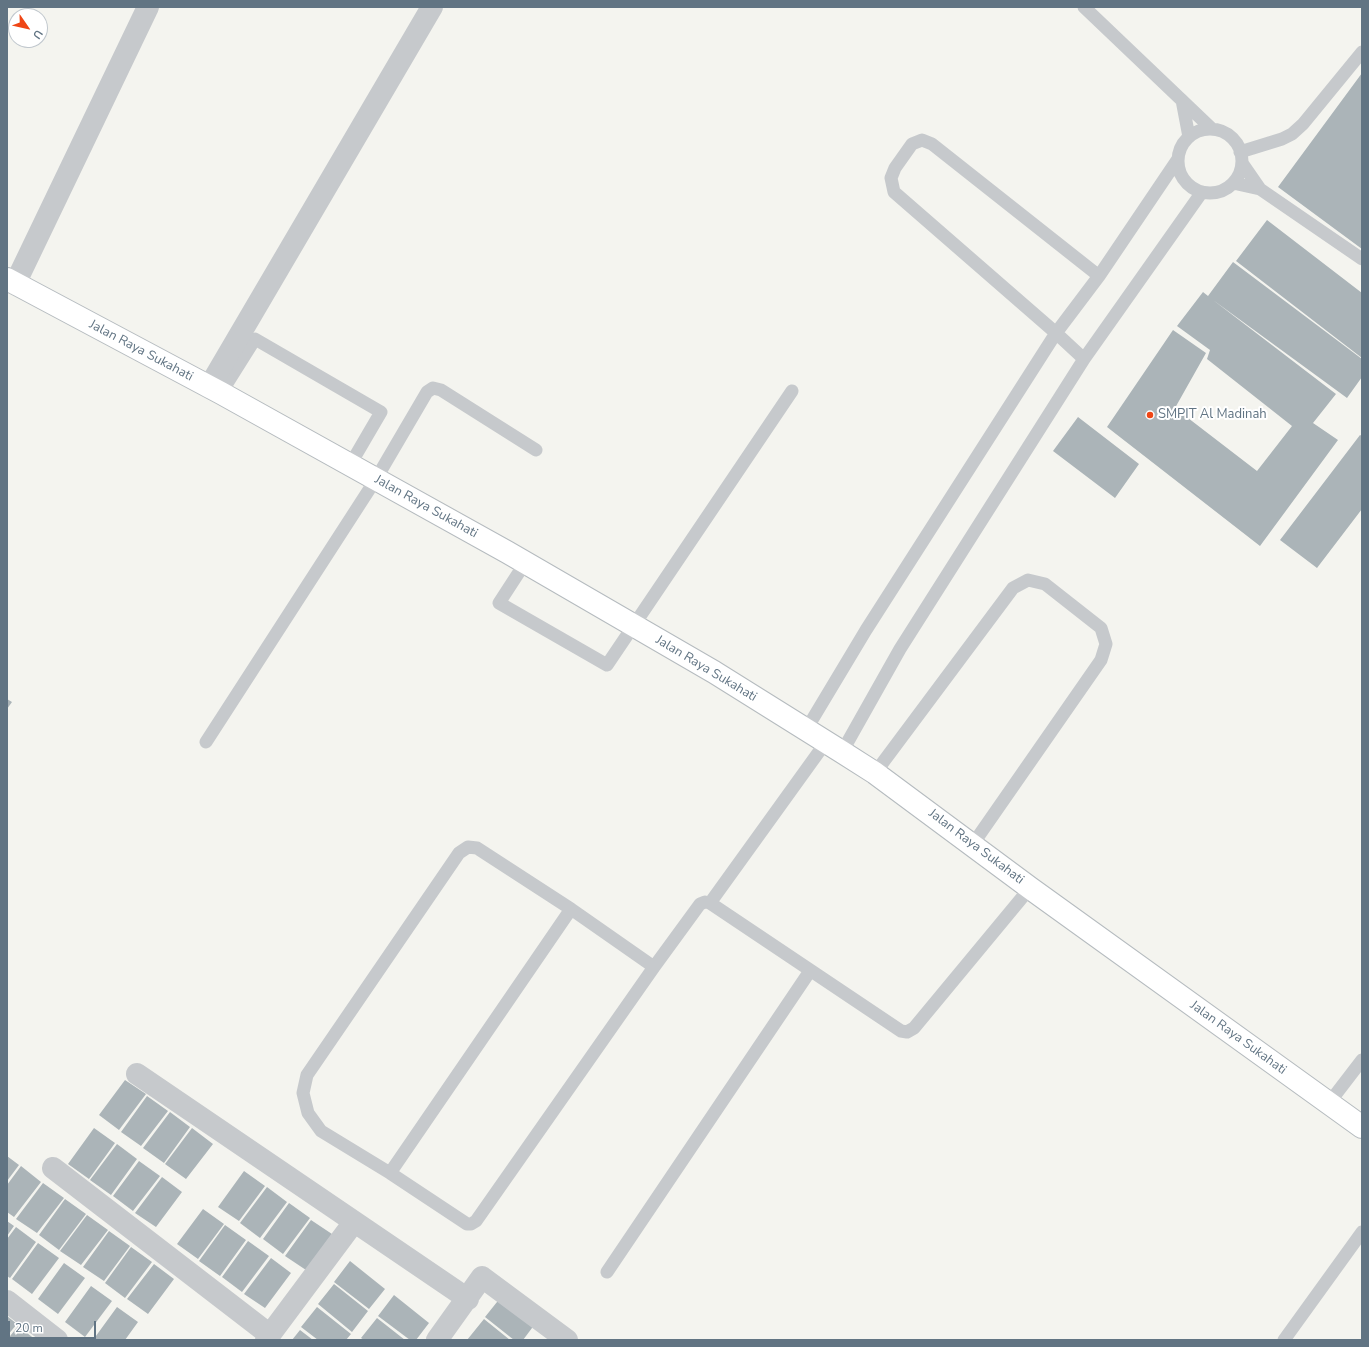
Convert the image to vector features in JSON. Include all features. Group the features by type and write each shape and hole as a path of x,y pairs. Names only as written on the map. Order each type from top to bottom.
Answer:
{"main road":[{"name":"Jalan Raya Sukahati","path":"11,282 215,390 376,479 714,672 875,773 973,844 1030,888 1362,1126"}],"street":[{"path":"11,282 148,7"},
{"path":"215,390 432,7"},
{"path":"137,1074 468,1299"},
{"path":"53,1168 268,1338 354,1222"},
{"path":"437,1340 468,1299 482,1277 567,1340"},
{"path":"7,1301 57,1340"}],"lane":[{"path":"1084,7 1212,129"},
{"path":"1239,152 1282,139 1292,134 1303,124 1362,52"},
{"path":"1182,100 1189,137"},
{"path":"1239,152 1239,174 1232,183 1224,189 1213,193 1202,192 1191,188 1184,180 1179,170 1178,159 1181,147 1189,137 1200,130 1212,129 1224,133 1239,152 1260,189"},
{"path":"1084,358 894,192 891,178 895,168 912,144 922,140 932,144 1100,276"},
{"path":"806,730 866,630 1056,332 1100,276 1178,159"},
{"path":"1232,183 1260,189 1362,260"},
{"path":"710,903 834,747 900,649 1084,358 1202,192"},
{"path":"215,390 254,339 381,412 350,465"},
{"path":"206,742 376,479 427,392 433,388 441,390 536,450"},
{"path":"525,563 499,603 607,665 792,391"},
{"path":"875,773 1013,588 1028,580 1045,584 1101,628 1106,644 1101,660 973,844"},
{"path":"654,967 572,909 477,848 468,848 459,853 307,1075 303,1093 308,1113 321,1131 390,1173 467,1224 471,1224 476,1221 654,967 700,904 705,902 710,903 901,1032 907,1032 914,1028 1030,888"},
{"path":"390,1173 572,909"},
{"path":"607,1272 810,971"},
{"path":"1329,1103 1362,1060"},
{"path":"1284,1340 1362,1232"}],"building":[{"path":"1362,73 1362,249 1278,187"},
{"path":"1267,220 1362,293 1362,358 1236,261"},
{"name":"SMPIT Al Madinah","path":"1233,262 1362,359 1362,377 1347,398 1213,300 1336,394 1313,423 1338,440 1260,546 1107,427 1173,330 1206,353 1175,408 1257,471 1292,426 1207,359 1210,350 1177,326 1203,292 1208,296"},
{"path":"1078,417 1139,464 1115,498 1053,451"},
{"path":"1360,435 1362,436 1362,509 1317,568 1280,540"},
{"path":"7,699 12,702 7,709"},
{"path":"125,1080 146,1094 119,1130 99,1115"},
{"path":"147,1096 168,1111 141,1146 121,1132"},
{"path":"170,1112 190,1127 164,1163 143,1148"},
{"path":"94,1128 115,1143 89,1179 68,1164"},
{"path":"192,1128 213,1144 186,1179 165,1164"},
{"path":"117,1144 137,1159 111,1195 90,1180"},
{"path":"7,1156 19,1165 7,1181"},
{"path":"139,1161 160,1176 133,1211 113,1196"},
{"path":"21,1166 41,1182 14,1217 7,1212 7,1185"},
{"path":"244,1171 265,1186 239,1221 218,1207"},
{"path":"162,1177 182,1192 156,1227 135,1213"},
{"path":"43,1183 64,1198 37,1233 16,1219"},
{"path":"267,1187 287,1202 260,1238 240,1223"},
{"path":"65,1199 86,1214 59,1250 39,1235"},
{"path":"289,1203 310,1218 283,1254 263,1239"},
{"path":"203,1209 224,1224 198,1259 177,1244"},
{"path":"87,1215 108,1230 81,1265 60,1251"},
{"path":"311,1220 332,1234 306,1270 285,1256"},
{"path":"7,1221 14,1226 7,1236"},
{"path":"225,1225 246,1240 220,1276 199,1261"},
{"path":"16,1227 36,1242 10,1278 7,1276 7,1239"},
{"path":"109,1231 130,1246 104,1281 83,1267"},
{"path":"248,1241 269,1256 242,1292 222,1277"},
{"path":"38,1243 59,1258 32,1294 12,1279"},
{"path":"131,1247 152,1262 125,1298 105,1283"},
{"path":"271,1258 291,1273 265,1308 244,1294"},
{"path":"350,1261 385,1289 369,1309 334,1282"},
{"path":"64,1263 85,1278 58,1314 38,1299"},
{"path":"154,1264 174,1279 148,1314 127,1299"},
{"path":"334,1284 368,1311 352,1332 318,1304"},
{"path":"91,1286 112,1301 85,1337 65,1322"},
{"path":"394,1295 429,1323 416,1340 410,1340 378,1316"},
{"path":"501,1297 535,1324 523,1340 514,1340 485,1317"},
{"path":"117,1307 138,1322 125,1340 93,1340"},
{"path":"317,1307 351,1334 346,1340 318,1340 301,1327"},
{"path":"7,1316 17,1324 7,1336"},
{"path":"377,1318 405,1340 364,1340 361,1338"},
{"path":"484,1319 510,1340 467,1340"},
{"path":"18,1326 36,1340 7,1340"},
{"path":"300,1330 313,1340 292,1340"}],"place":[{"name":"SMPIT Al Madinah","path":"1150,415"}]}
